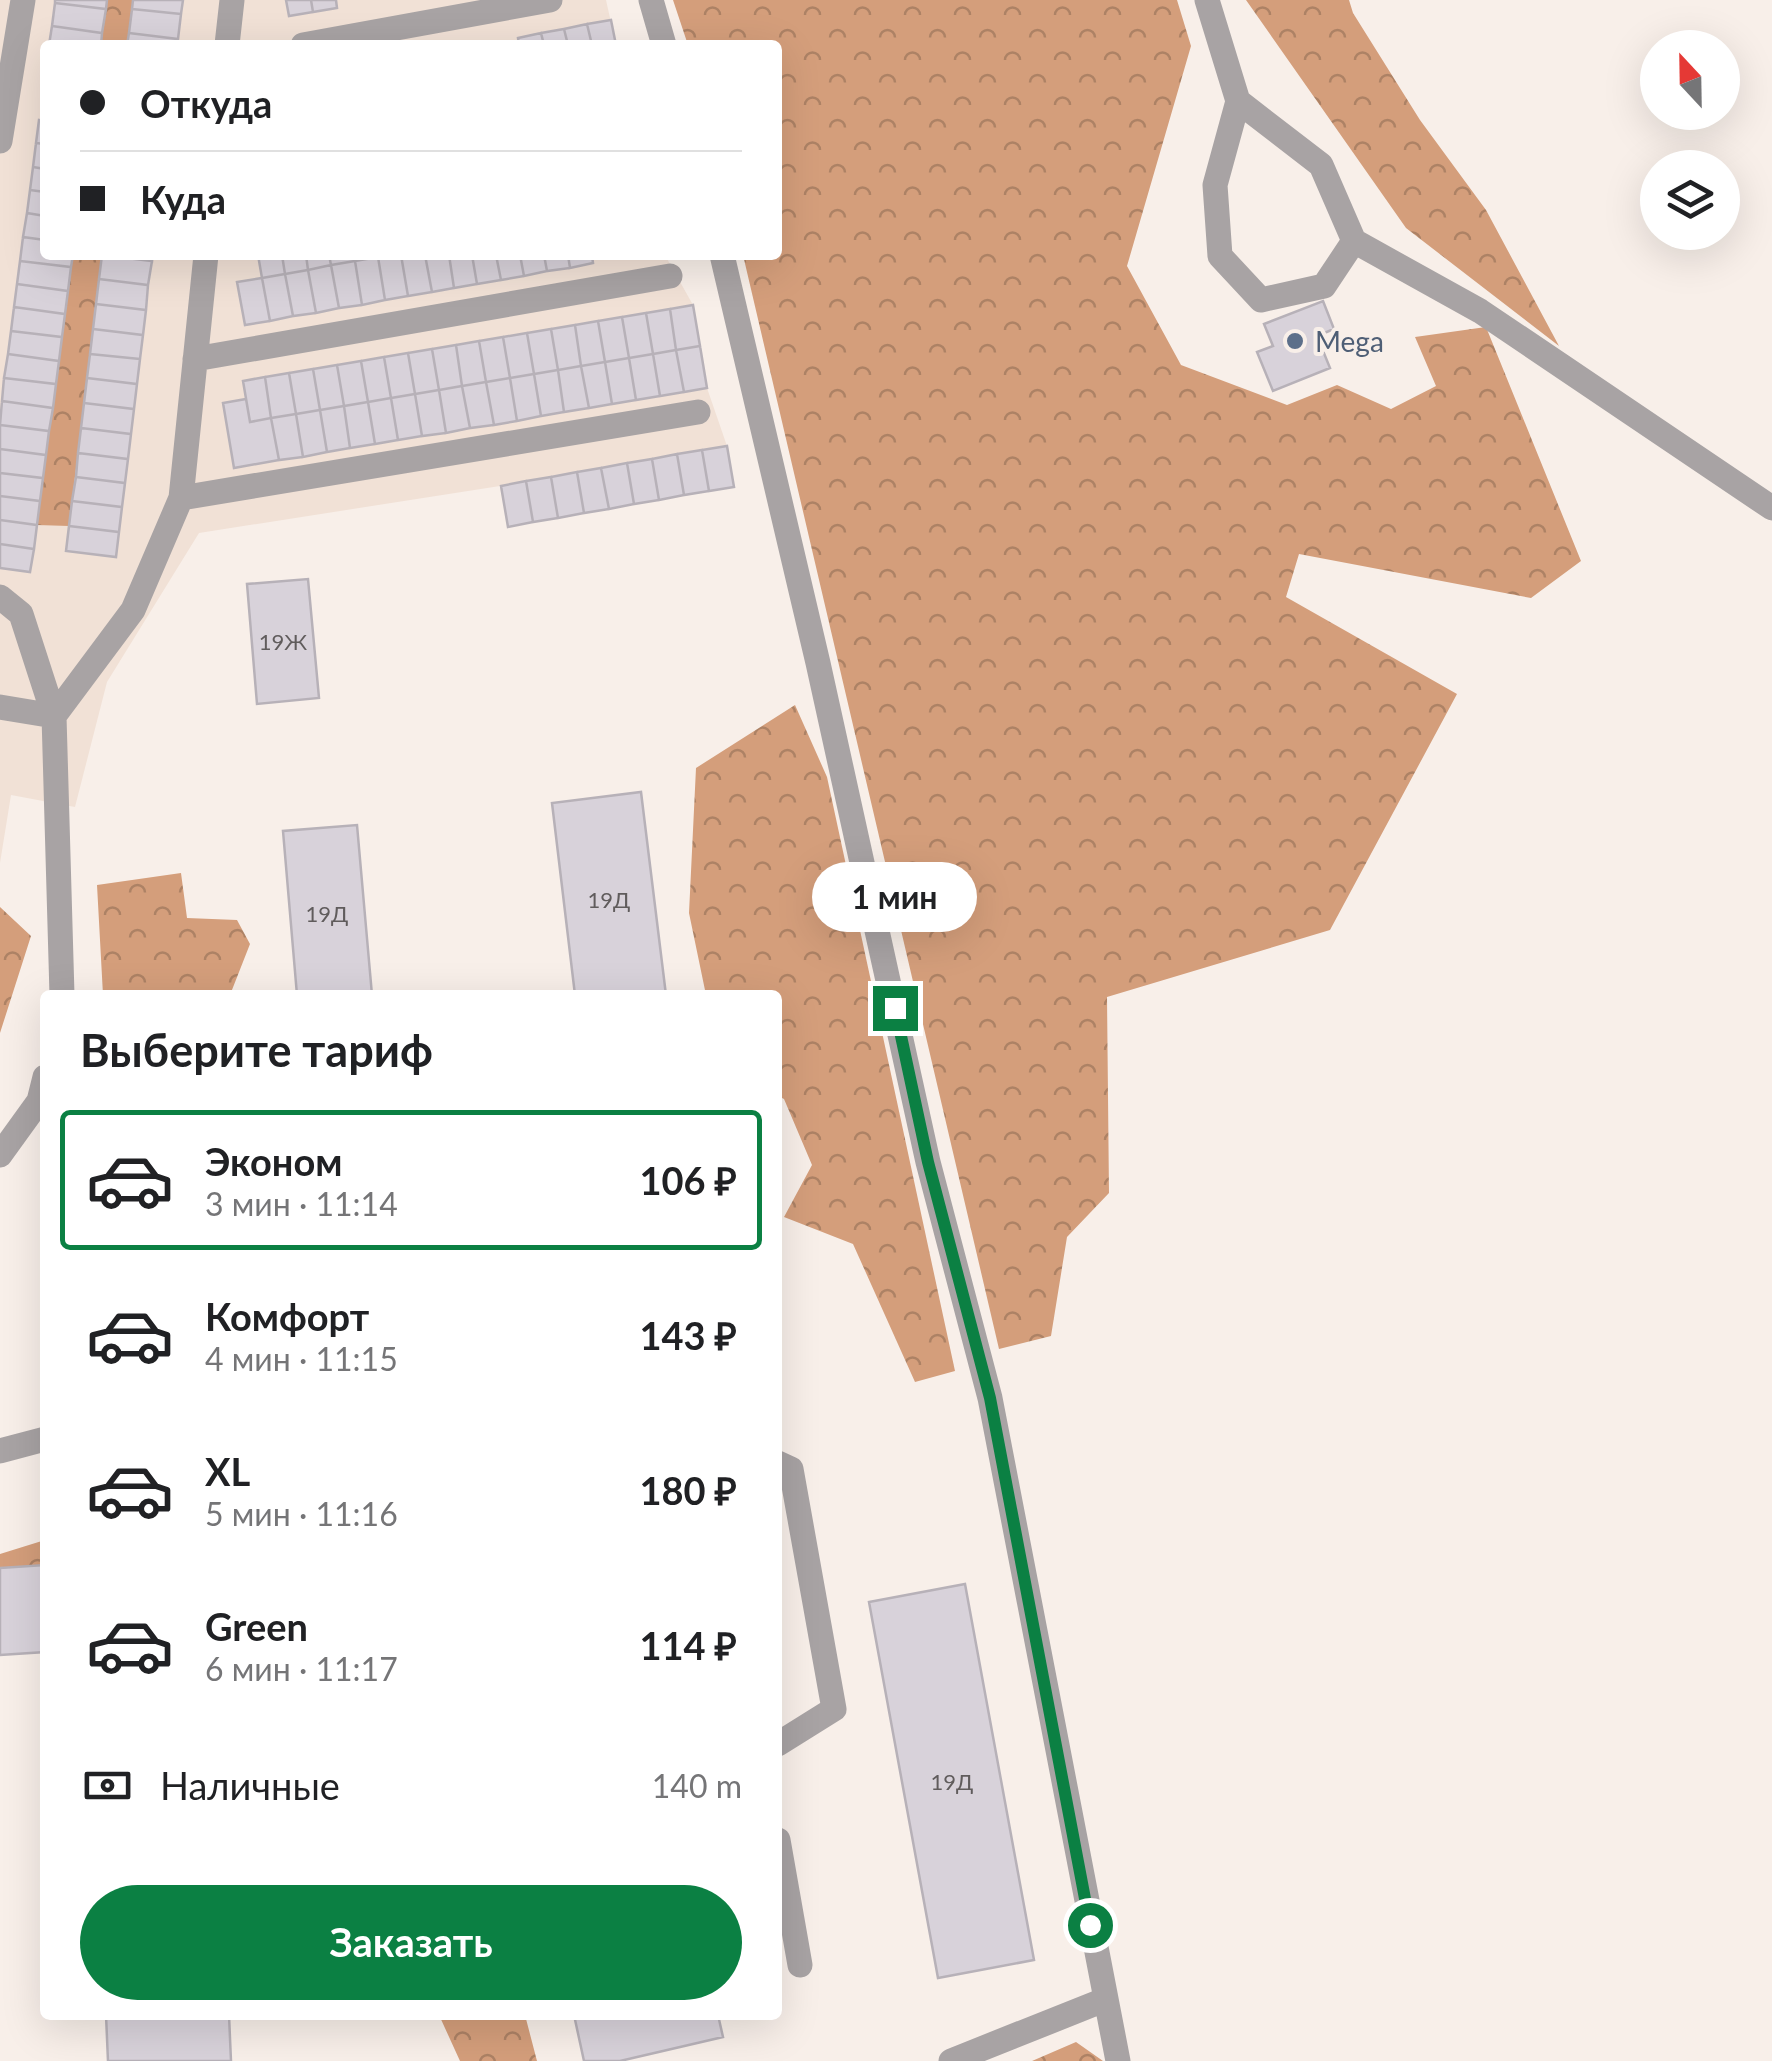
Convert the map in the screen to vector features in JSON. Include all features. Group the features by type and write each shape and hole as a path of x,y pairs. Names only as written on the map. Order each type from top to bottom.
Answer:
{"lane":[{"path":"0,142 23,0"},
{"path":"228,40 232,0"},
{"path":"330,40 550,0"},
{"path":"651,0 663,40"},
{"path":"1208,0 1238,101 1215,185 1220,256 1261,300 1324,286 1354,241"},
{"path":"1238,101 1321,165 1354,241 1480,311 1772,508"},
{"path":"54,716 133,610 180,498 205,260"},
{"path":"723,260 818,663 928,1162 990,1398 1118,2061"},
{"path":"195,359 670,276"},
{"path":"180,498 698,412"},
{"path":"0,597 21,614 54,716 62,990"},
{"path":"0,707 54,716"},
{"path":"0,1156 40,1094"},
{"path":"0,1451 40,1440"},
{"path":"782,1465 791,1468 834,1709 782,1742"},
{"path":"782,1863 800,1965"},
{"path":"951,2061 1104,2000"}],"shaded area":[{"path":"0,0 606,0 615,40 40,40 40,260 668,260 693,305 707,388 727,446 734,487 508,527 500,486 199,533 107,682 75,807 11,795 0,863"}],"green space":[{"path":"107,0 133,0 128,40 102,40"},
{"path":"673,0 1177,0 1191,46 1127,266 1181,365 1287,405 1337,385 1391,409 1436,386 1415,337 1486,327 1581,561 1531,598 1299,554 1286,597 1457,694 1330,930 1107,997 1109,1193 1067,1237 1051,1336 999,1349 744,260 782,260 782,40 686,40"},
{"path":"1246,0 1349,0 1353,13 1420,120 1486,210 1559,346 1406,228"},
{"path":"72,260 101,260 69,526 37,525"},
{"path":"795,705 827,777 955,1371 915,1382 853,1244 784,1217 812,1165 782,1098 782,990 705,990 689,913 696,768"},
{"path":"181,873 187,918 237,920 250,944 232,990 103,990 97,885"},
{"path":"0,907 31,936 0,1033"},
{"path":"40,1542 40,1565 0,1568 0,1554"},
{"path":"441,2020 526,2020 537,2061 460,2061"},
{"path":"1076,2042 1103,2061 1032,2061"}],"building":[{"path":"55,0 107,0 106,9"},
{"path":"133,0 183,0 181,14 132,9"},
{"path":"286,0 311,0 313,12 289,16"},
{"path":"311,0 336,0 337,8 313,12"},
{"path":"55,3 106,9 102,33 52,26"},
{"path":"132,9 181,14 178,39 129,33"},
{"path":"611,20 615,40 591,40 587,24"},
{"path":"587,24 591,40 567,40 564,29"},
{"path":"52,26 102,33 101,40 50,40"},
{"path":"564,29 567,40 543,40 541,33"},
{"path":"129,33 178,39 178,40 128,40"},
{"path":"541,33 543,40 518,40"},
{"path":"36,143 40,143 40,168 33,167"},
{"path":"33,167 40,168 40,191 30,190"},
{"path":"30,190 40,191 40,215 27,213"},
{"path":"27,213 40,215 40,239 23,237"},
{"path":"23,237 40,239 40,260 72,260 71,267 20,261"},
{"path":"101,260 152,261 148,285 99,279"},
{"path":"259,260 283,260 285,274 262,278"},
{"path":"283,260 307,260 308,270 285,274"},
{"path":"307,260 330,260 331,265 308,270"},
{"path":"330,260 355,261 331,265"},
{"path":"378,260 402,260 408,296 385,300"},
{"path":"378,260 385,300 362,305 355,261"},
{"path":"402,260 426,260 432,292 408,296"},
{"path":"426,260 450,260 454,288 432,292"},
{"path":"450,260 473,260 477,284 454,288"},
{"path":"473,260 497,260 501,280 477,284"},
{"path":"497,260 521,260 524,276 501,280"},
{"path":"521,260 545,260 547,271 524,276"},
{"path":"545,260 569,260 570,268 547,271"},
{"path":"569,260 593,260 593,263 570,268"},
{"path":"20,261 71,267 68,291 17,284"},
{"path":"355,261 362,305 339,308 331,265"},
{"path":"331,265 339,308 316,313 308,270"},
{"path":"308,270 316,313 293,316 285,274"},
{"path":"285,274 293,316 270,321 262,278"},
{"path":"262,278 270,321 245,325 237,282"},
{"path":"99,279 148,285 146,310 96,304"},
{"path":"17,284 68,291 65,314 14,307"},
{"name":"Mega","path":"1323,301 1334,329 1317,336 1330,368 1273,391 1257,352 1273,346 1264,324"},
{"path":"96,304 146,310 143,335 93,329"},
{"path":"693,305 700,346 676,350 670,309"},
{"path":"14,307 65,314 62,337 11,331"},
{"path":"670,309 676,350 653,354 646,313"},
{"path":"646,313 653,354 629,358 622,317"},
{"path":"622,317 629,358 605,362 598,321"},
{"path":"598,321 605,362 581,366 575,325"},
{"path":"575,325 581,366 558,370 551,329"},
{"path":"93,329 143,335 140,359 90,354"},
{"path":"551,329 558,370 534,374 527,333"},
{"path":"11,331 62,337 59,361 8,354"},
{"path":"527,333 534,374 510,378 503,337"},
{"path":"503,337 510,378 486,382 479,341"},
{"path":"479,341 486,382 462,386 456,345"},
{"path":"456,345 462,386 439,390 432,349"},
{"path":"700,346 707,388 684,392 676,350"},
{"path":"432,349 439,390 415,394 408,353"},
{"path":"676,350 684,392 660,396 653,354"},
{"path":"408,353 415,394 391,398 384,357"},
{"path":"8,354 59,361 56,384 4,378"},
{"path":"90,354 140,359 137,384 87,378"},
{"path":"653,354 660,396 636,400 629,358"},
{"path":"384,357 391,398 368,402 361,361"},
{"path":"629,358 636,400 612,404 605,362"},
{"path":"361,361 368,402 344,406 337,365"},
{"path":"605,362 612,404 589,408 581,366"},
{"path":"337,365 344,406 320,410 313,369"},
{"path":"581,366 589,408 564,412 558,370"},
{"path":"313,369 320,410 296,414 289,373"},
{"path":"558,370 564,412 541,416 534,374"},
{"path":"289,373 296,414 271,418 265,377"},
{"path":"534,374 541,416 517,421 510,378"},
{"path":"265,377 271,418 250,422 243,381"},
{"path":"4,378 56,384 53,408 2,401"},
{"path":"87,378 137,384 134,409 84,403"},
{"path":"510,378 517,421 494,425 486,382"},
{"path":"486,382 494,425 470,428 462,386"},
{"path":"462,386 470,428 446,433 439,390"},
{"path":"439,390 446,433 422,436 415,394"},
{"path":"415,394 422,436 398,440 391,398"},
{"path":"391,398 398,440 375,444 368,402"},
{"path":"246,399 250,422 271,418 279,460 234,468 223,403"},
{"path":"2,401 53,408 49,431 0,425"},
{"path":"368,402 375,444 350,448 344,406"},
{"path":"84,403 134,409 131,434 81,428"},
{"path":"344,406 350,448 327,452 320,410"},
{"path":"320,410 327,452 303,457 296,414"},
{"path":"296,414 303,457 279,460 271,418"},
{"path":"0,425 49,431 46,455 0,449"},
{"path":"81,428 131,434 128,459 78,453"},
{"path":"727,446 734,487 709,491 702,450"},
{"path":"0,449 46,455 43,478 0,473"},
{"path":"702,450 709,491 684,495 677,454"},
{"path":"78,453 128,459 125,483 76,477"},
{"path":"677,454 684,495 659,500 652,459"},
{"path":"652,459 659,500 634,504 627,463"},
{"path":"627,463 634,504 609,509 601,468"},
{"path":"601,468 609,509 584,513 577,472"},
{"path":"577,472 584,513 558,518 551,477"},
{"path":"0,473 43,478 40,501 0,496"},
{"path":"76,477 125,483 122,507 72,501"},
{"path":"551,477 558,518 533,522 526,481"},
{"path":"526,481 533,522 508,527 501,486"},
{"path":"0,496 40,501 37,525 0,520"},
{"path":"72,501 122,507 119,532 69,526"},
{"path":"0,520 37,525 34,549 0,544"},
{"path":"69,526 119,532 116,557 66,551"},
{"path":"0,544 34,549 30,572 0,568"},
{"path":"308,579 319,698 257,704 247,584"},
{"path":"641,792 665,990 574,990 552,803"},
{"path":"357,825 372,990 297,990 283,831"},
{"path":"40,1565 40,1652 0,1655 0,1568"},
{"path":"965,1584 1034,1960 938,1978 869,1602"},
{"path":"106,2020 229,2020 231,2061 108,2061"},
{"path":"575,2020 719,2020 723,2037 620,2061 584,2061"}],"place":[{"name":"Mega","path":"1295,341"}],"route":[{"path":"895,1008 928,1162 990,1398 1090,1925"}]}
